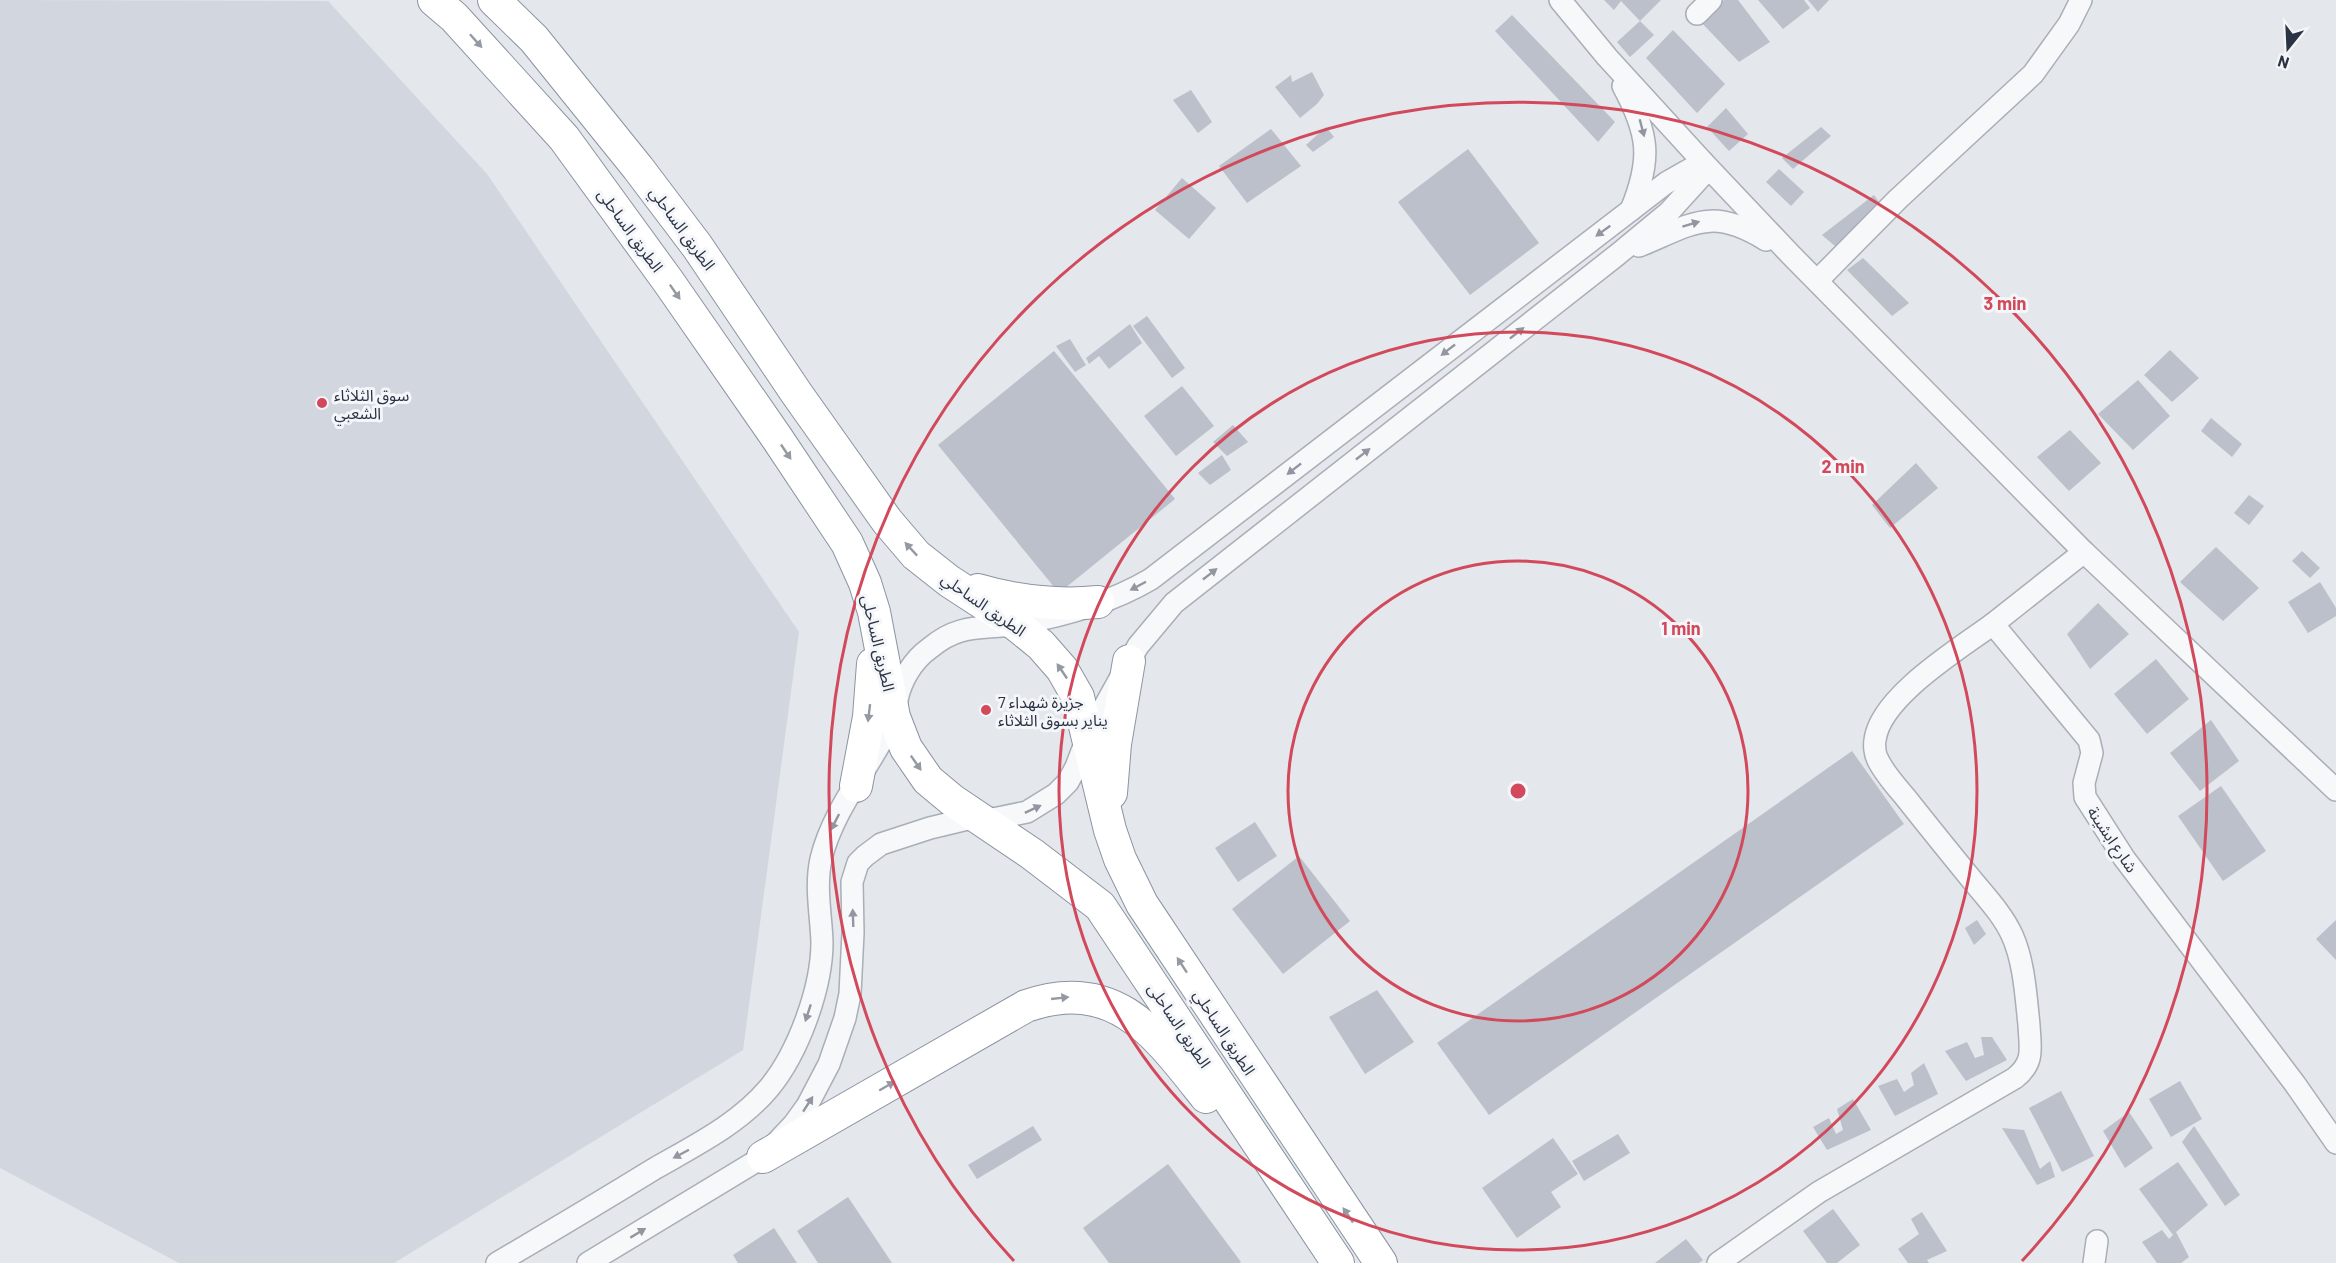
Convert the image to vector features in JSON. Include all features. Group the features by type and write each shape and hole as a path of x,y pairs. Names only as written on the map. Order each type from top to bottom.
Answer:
{"highway":[{"name":"الطريق الساحلى","path":"434,0 454,17 564,138 668,281 847,543 865,583 874,612 894,717 906,748 928,780 952,800 1032,854 1100,906 1338,1263"},
{"name":"الطريق الساحلي","path":"494,0 534,39 698,246 886,521 916,555 949,581 1015,624 1041,645 1062,669 1078,697 1110,830 1120,859 1142,904 1381,1263"},
{"path":"949,581 1016,600 1068,605 1098,602"},
{"path":"856,786 869,717 874,612"},
{"path":"1110,830 1115,744 1129,661"},
{"path":"763,1157 1026,1006 1059,997 1077,997 1110,1004 1139,1020 1246,1143 1282,1178"}],"street":[{"path":"1560,0 1607,57 1705,166 1790,254 2084,552 2336,790"},
{"path":"1818,280 1898,199 2033,74 2070,24 2081,0"},
{"path":"1607,57 1634,106 1646,144 1647,155 1643,177 1630,211"},
{"path":"497,1263 710,1136 769,1088 792,1052 808,1012 819,967 822,944 818,901 821,862 831,830 894,717 904,680 914,663 927,649 961,630 1052,617 1125,593 1152,579 1677,175 1705,166"},
{"path":"588,1263 763,1157 794,1124 807,1106 838,1041 850,994 853,933 852,882 858,863 872,849 930,828 976,817 993,819 1011,817 1042,805 1068,782 1088,738 1129,661 1157,621 1173,603 1617,255 1683,199 1705,166"},
{"path":"1617,255 1686,225 1717,220 1748,228 1790,254"},
{"path":"1718,1263 1819,1192 2015,1078 2025,1070 2029,1063 2031,1050 2028,1011 2020,963 2012,935 1998,911 1894,783 1876,757 1874,740 1882,718 1898,698 1932,669 2084,552"},
{"name":"شارع ابشينة","path":"1993,624 2089,740 2092,753 2084,783 2085,797 2124,858 2295,1084 2336,1143"},
{"path":"2094,1263 2097,1241"}],"shaded area":[{"name":"سوق الثلاثاء الشعبي","path":"0,0 328,1 487,174 799,632 743,1050 394,1263 179,1263 0,1168"}],"building":[{"path":"1604,0 1661,0 1640,21 1621,1 1614,10"},
{"path":"1724,0 1738,0 1770,42 1739,62 1700,21"},
{"path":"1758,0 1804,0 1810,8 1783,29"},
{"path":"1808,0 1829,0 1818,12"},
{"path":"1512,15 1615,122 1598,142 1495,31"},
{"path":"1640,21 1654,35 1630,57 1617,42"},
{"path":"1673,30 1725,84 1697,113 1646,58"},
{"path":"1312,72 1324,95 1300,118 1275,87 1291,75 1292,82"},
{"path":"1191,90 1212,122 1198,133 1173,100"},
{"path":"1726,108 1748,134 1729,151 1707,127"},
{"path":"1326,127 1334,137 1313,152 1306,145"},
{"path":"1821,127 1831,136 1793,169 1782,158"},
{"path":"1271,129 1301,166 1247,203 1219,166"},
{"path":"1468,149 1539,243 1470,295 1398,202"},
{"path":"1779,169 1804,192 1791,206 1766,182"},
{"path":"1182,178 1216,208 1189,239 1155,210"},
{"path":"1874,195 1883,208 1836,247 1822,235"},
{"path":"1863,258 1909,303 1892,316 1847,270"},
{"path":"1147,316 1185,368 1172,378 1133,326"},
{"path":"1130,324 1142,343 1109,369 1099,356 1089,364 1086,358"},
{"path":"1070,339 1086,365 1075,372 1056,346"},
{"path":"2170,350 2199,378 2172,402 2144,375"},
{"path":"1054,351 1175,499 1059,593 938,445"},
{"path":"2138,380 2170,416 2133,450 2098,414"},
{"path":"1182,386 1214,426 1176,456 1144,416"},
{"path":"2211,418 2242,444 2232,457 2201,431"},
{"path":"1233,425 1248,442 1227,456 1213,442"},
{"path":"2070,430 2101,463 2069,491 2037,457"},
{"path":"1222,455 1231,470 1210,485 1198,473"},
{"path":"1916,463 1938,488 1890,528 1872,505"},
{"path":"2249,495 2264,506 2249,525 2234,513"},
{"path":"2216,547 2259,588 2223,621 2180,582"},
{"path":"2302,551 2320,568 2310,578 2292,561"},
{"path":"2320,582 2336,608 2336,616 2308,633 2288,602"},
{"path":"2098,603 2129,634 2090,669 2067,634"},
{"path":"2156,659 2189,699 2147,734 2114,694"},
{"path":"2211,720 2239,761 2200,791 2170,753"},
{"path":"1852,751 1904,824 1489,1115 1437,1043"},
{"path":"2221,786 2266,851 2223,881 2178,816"},
{"path":"1255,822 1277,856 1238,882 1215,848"},
{"path":"1299,856 1350,921 1283,974 1232,909"},
{"path":"1977,920 1986,934 1974,945 1965,928"},
{"path":"2336,920 2336,960 2316,939"},
{"path":"1377,990 1414,1042 1365,1074 1329,1017"},
{"path":"1981,1037 1992,1037 2007,1060 1966,1081 1945,1051 1967,1042 1975,1058 1984,1055"},
{"path":"1924,1063 1938,1094 1895,1116 1878,1086 1897,1079 1904,1092 1914,1085 1911,1073"},
{"path":"2180,1081 2202,1119 2171,1137 2149,1099"},
{"path":"2061,1091 2094,1156 2062,1172 2029,1108"},
{"path":"1853,1099 1871,1130 1827,1150 1813,1127 1829,1118 1836,1134 1843,1130 1837,1109"},
{"path":"2129,1112 2153,1148 2125,1168 2103,1131"},
{"path":"1033,1126 1042,1140 977,1179 968,1165"},
{"path":"2194,1126 2240,1195 2225,1206 2182,1142"},
{"path":"2002,1128 2024,1130 2040,1169 2050,1161 2055,1177 2037,1185"},
{"path":"1618,1134 1630,1153 1584,1181 1572,1161"},
{"path":"1553,1138 1578,1174 1551,1192 1561,1207 1517,1238 1482,1188"},
{"path":"2178,1162 2208,1205 2176,1232 2189,1257 2181,1263 2157,1263 2142,1242 2162,1230 2169,1239 2173,1235 2139,1189"},
{"path":"1168,1164 1241,1262 1109,1263 1083,1228"},
{"path":"848,1197 892,1263 818,1263 797,1231"},
{"path":"1833,1209 1860,1245 1837,1263 1827,1263 1803,1231"},
{"path":"1922,1212 1947,1251 1927,1260 1929,1263 1908,1263 1898,1249 1919,1234 1911,1219"},
{"path":"774,1228 797,1263 738,1263 733,1255"},
{"path":"1686,1239 1703,1260 1699,1263 1655,1263"}],"place":[{"name":"سوق الثلاثاء الشعبي","path":"322,403"},
{"name":"جزيرة شهداء 7 يناير بسوق الثلاثاء","path":"986,710"}]}
